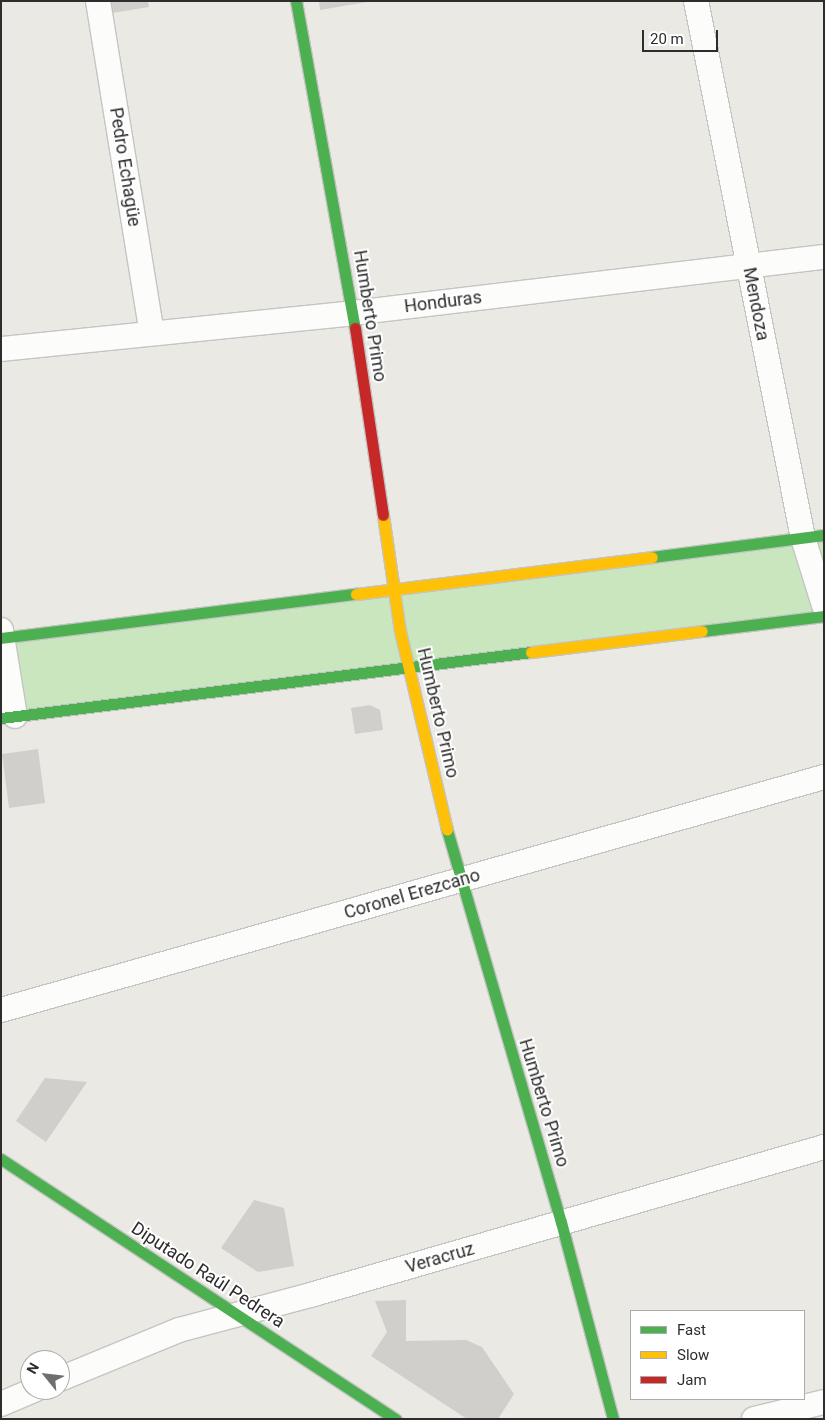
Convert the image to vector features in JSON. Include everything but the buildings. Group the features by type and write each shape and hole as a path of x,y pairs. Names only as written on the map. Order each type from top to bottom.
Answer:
{"street":[{"name":"Pedro Echagüe","path":"98,1 152,333"},
{"name":"Humberto Primo","path":"296,1 353,313 409,670 459,880 561,1222 613,1419"},
{"name":"Mendoza","path":"696,1 748,266 813,537 824,605"},
{"name":"Honduras","path":"1,349 353,313 824,257"},
{"path":"813,537 2,635 8,717 409,670 824,616"},
{"name":"Coronel Erezcano","path":"1,1010 824,777"},
{"name":"Veracruz","path":"70,1375 179,1330 234,1313 314,1294 824,1147"},
{"name":"Diputado Raúl Pedrera","path":"1,1159 396,1419"},
{"path":"1,1404 20,1396"},
{"path":"754,1419 824,1402"}],"green space":[{"path":"824,535 824,616 1,718 1,638"}],"traffic: fast":[{"path":"296,1 355,328"},
{"path":"652,557 824,535"},
{"path":"1,638 356,594"},
{"path":"702,631 824,616"},
{"path":"1,718 531,652"},
{"path":"447,830 561,1222 613,1419"},
{"path":"1,1159 396,1419"}],"traffic: slow":[{"path":"383,515 400,631 447,830"},
{"path":"356,594 652,557"},
{"path":"531,652 702,631"}],"traffic: jam":[{"path":"355,328 383,515"}]}
